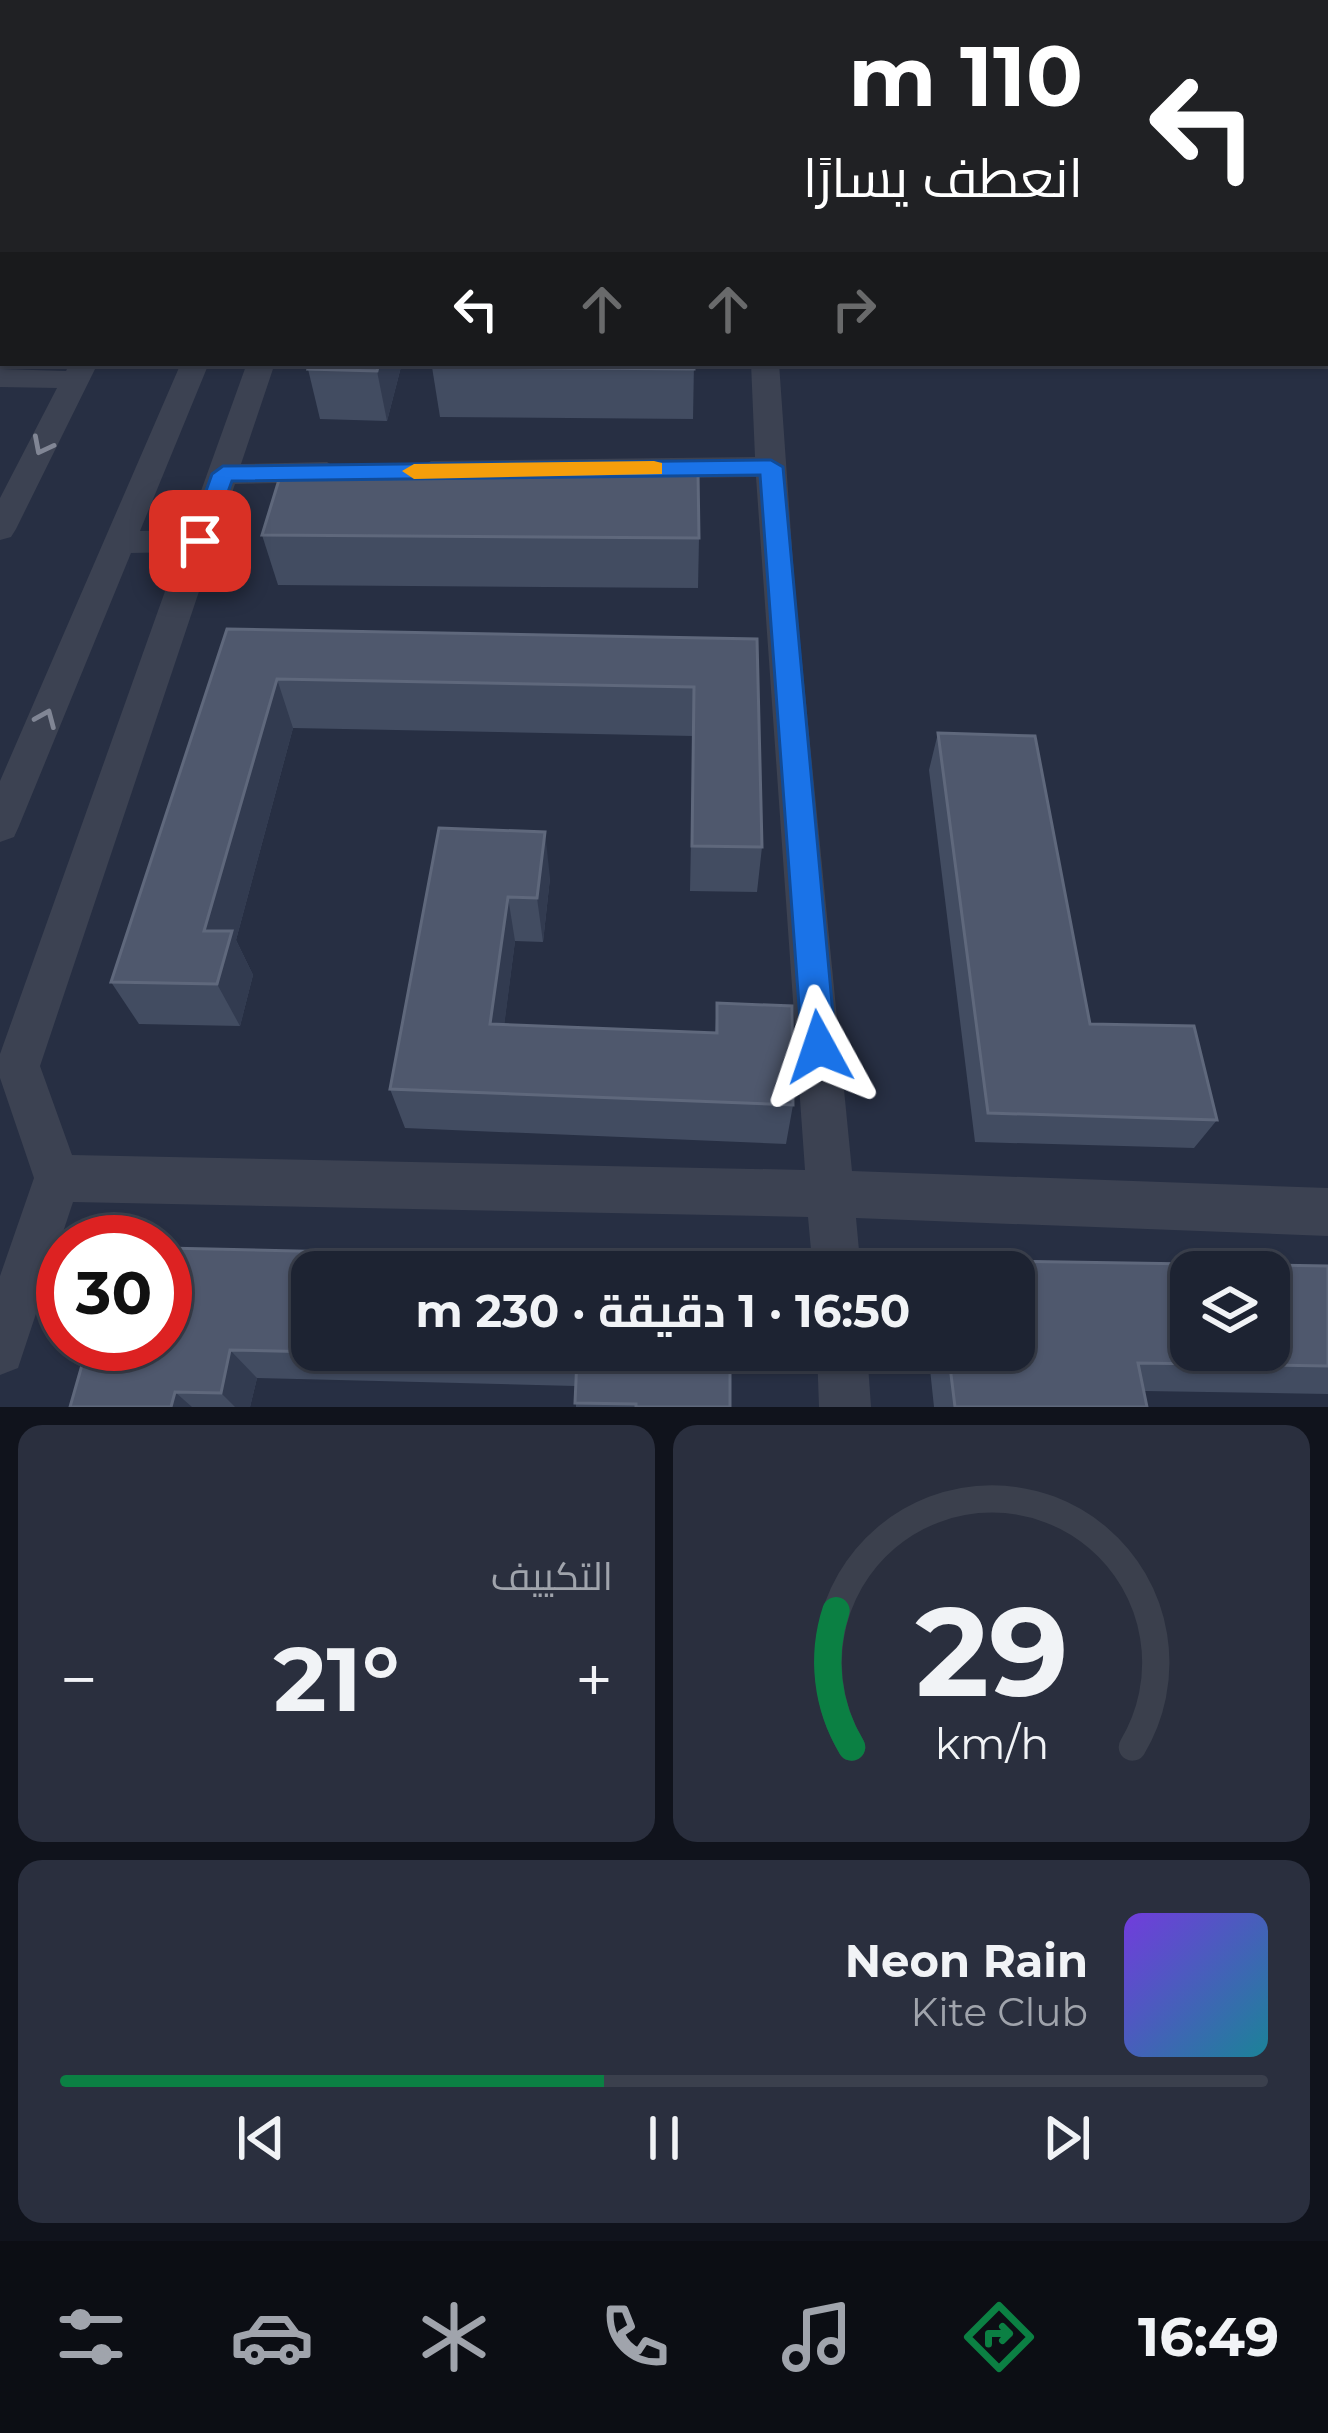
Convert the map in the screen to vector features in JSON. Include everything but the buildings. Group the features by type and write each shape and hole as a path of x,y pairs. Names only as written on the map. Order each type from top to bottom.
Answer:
{"street":[{"path":"0,826 194,366"},
{"path":"0,1350 56,1178 18,1066 260,366"},
{"path":"765,366 836,1251"},
{"path":"0,379 80,371"},
{"path":"0,529 80,371"},
{"path":"223,474 771,467"},
{"path":"122,542 200,541"},
{"path":"56,1178 833,1194 1328,1212"},
{"path":"843,1371 845,1407"}],"slow traffic":[{"path":"414,471 654,468"}],"route":[{"path":"200,541 223,474 771,467 819,1047"}]}
